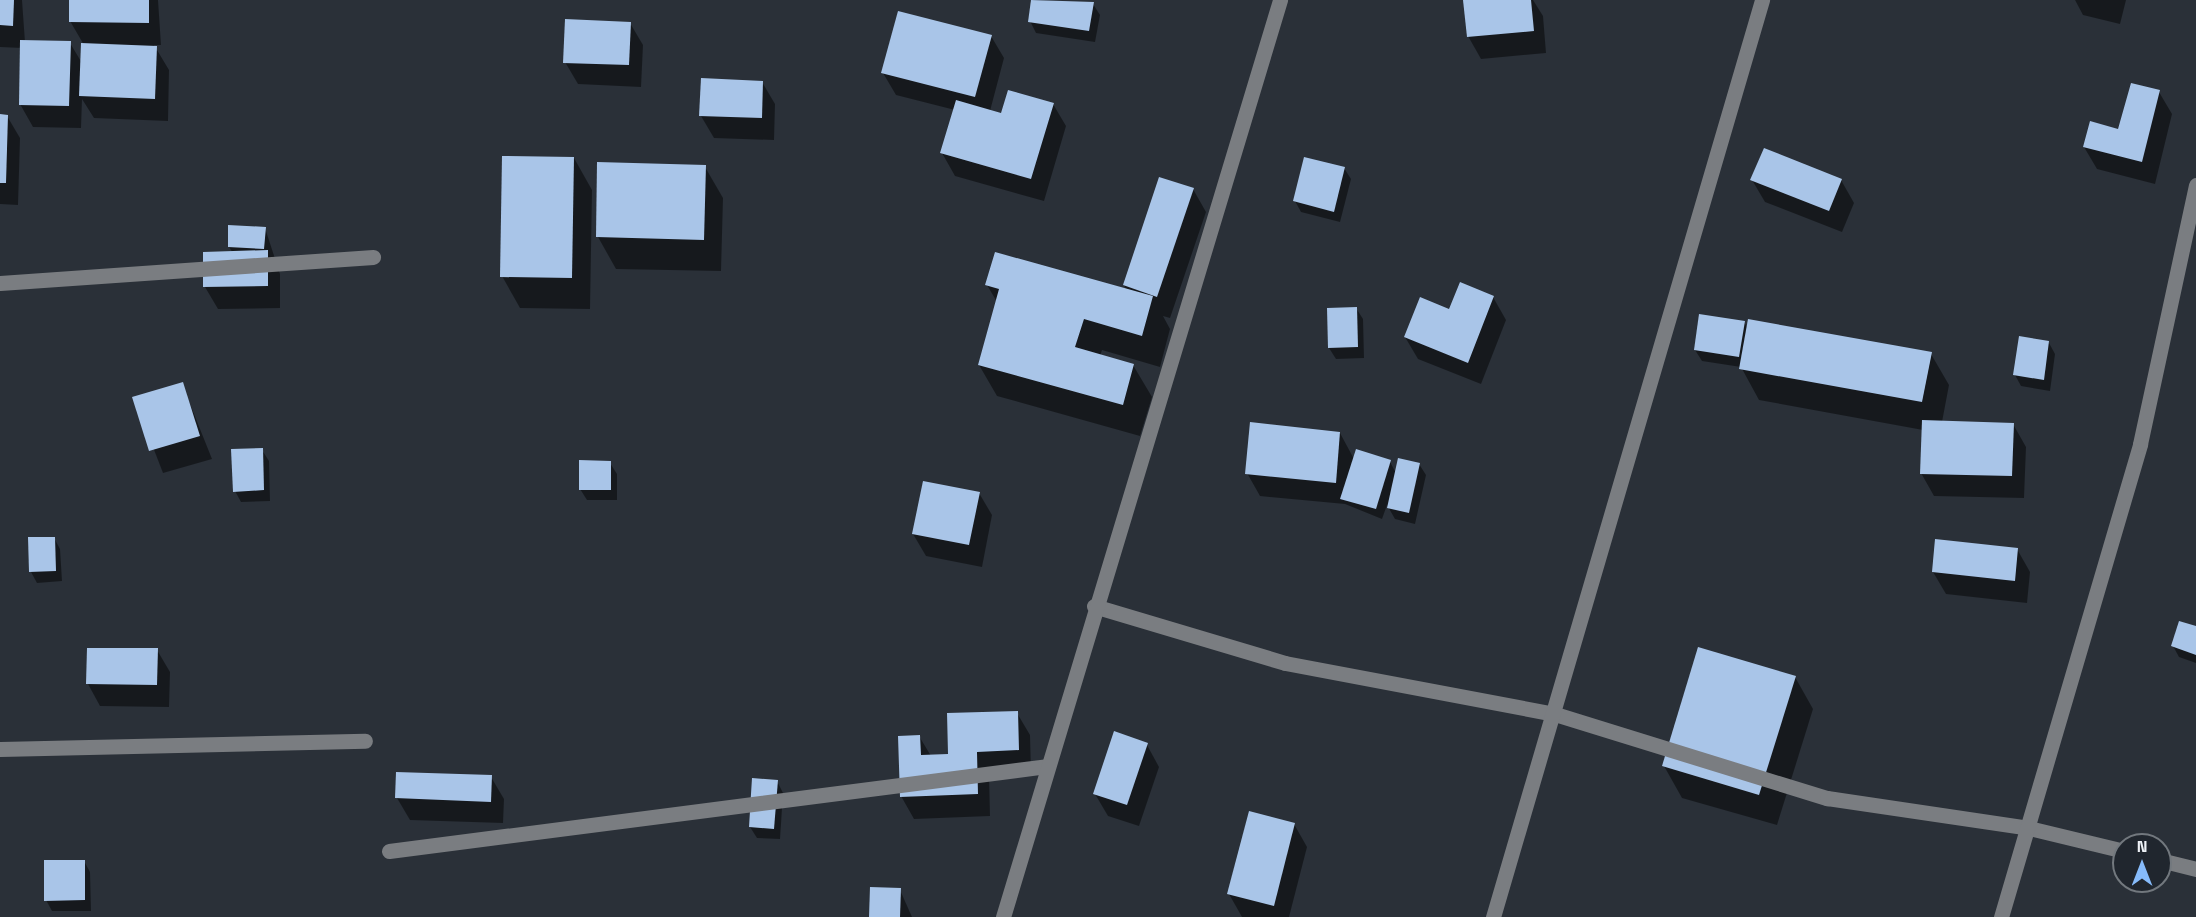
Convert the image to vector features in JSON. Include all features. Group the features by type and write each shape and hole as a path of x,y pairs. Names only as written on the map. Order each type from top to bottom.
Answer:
{"street":[{"path":"1003,917 1094,606 1280,0"},
{"path":"1493,917 1556,714 1762,0"},
{"path":"2001,917 2140,444 2196,185"},
{"path":"0,283 373,257"},
{"path":"1094,606 1285,663 1556,714 1827,798 2029,828 2112,848"},
{"path":"0,749 365,741"},
{"path":"389,851 1047,766"},
{"path":"2172,863 2196,869"}],"building":[{"path":"0,0 14,0 13,26 0,25"},
{"path":"69,0 149,0 149,23 69,22"},
{"path":"1031,0 1094,2 1089,31 1028,22"},
{"path":"1463,0 1531,0 1534,31 1467,37"},
{"path":"898,11 992,35 975,97 881,73"},
{"path":"565,19 631,22 629,65 563,63"},
{"path":"20,40 71,41 69,106 19,105"},
{"path":"81,43 157,46 155,99 79,96"},
{"path":"701,78 763,81 762,118 699,116"},
{"path":"2131,83 2160,90 2142,162 2083,147 2090,121 2118,129"},
{"path":"1008,90 1054,103 1031,179 940,153 956,100 1001,113"},
{"path":"0,114 8,115 6,183 0,183"},
{"path":"1764,148 1842,179 1829,211 1750,180"},
{"path":"502,156 574,157 572,278 500,277"},
{"path":"1304,157 1345,167 1334,212 1293,201"},
{"path":"597,162 706,165 704,240 596,237"},
{"path":"1159,177 1194,188 1157,297 1123,285"},
{"path":"228,225 266,227 264,249 228,247"},
{"path":"268,250 268,286 203,287 203,252"},
{"path":"995,252 1153,296 1142,336 1084,319 1075,347 1134,364 1123,405 978,365 999,289 985,285"},
{"path":"1460,282 1494,296 1468,363 1404,337 1420,297 1449,309"},
{"path":"1357,307 1358,347 1328,348 1327,308"},
{"path":"1699,314 1745,321 1739,357 1694,350"},
{"path":"1748,319 1932,352 1922,402 1739,369"},
{"path":"2019,336 2049,341 2044,380 2013,375"},
{"path":"183,382 200,436 149,451 132,397"},
{"path":"1922,420 2014,423 2012,476 1920,474"},
{"path":"1250,422 1340,432 1336,483 1245,474"},
{"path":"263,448 264,490 233,492 231,449"},
{"path":"1356,449 1391,460 1376,509 1340,499"},
{"path":"1398,458 1420,463 1409,513 1387,508"},
{"path":"579,460 611,461 611,490 579,490"},
{"path":"923,481 980,492 969,545 912,534"},
{"path":"28,537 55,537 56,571 29,572"},
{"path":"1935,539 2018,548 2015,581 1932,572"},
{"path":"2179,621 2196,626 2196,655 2171,646"},
{"path":"1698,647 1796,676 1759,795 1662,766"},
{"path":"87,648 158,648 157,685 86,684"},
{"path":"1018,711 1019,750 977,752 978,794 900,797 898,736 920,735 921,755 948,754 947,713"},
{"path":"1114,731 1148,743 1127,805 1093,794"},
{"path":"396,772 492,775 491,802 395,798"},
{"path":"752,778 778,780 774,829 749,827"},
{"path":"1249,811 1295,823 1274,906 1227,894"},
{"path":"44,860 85,860 85,900 44,901"},
{"path":"870,887 901,888 900,917 869,917"}]}
